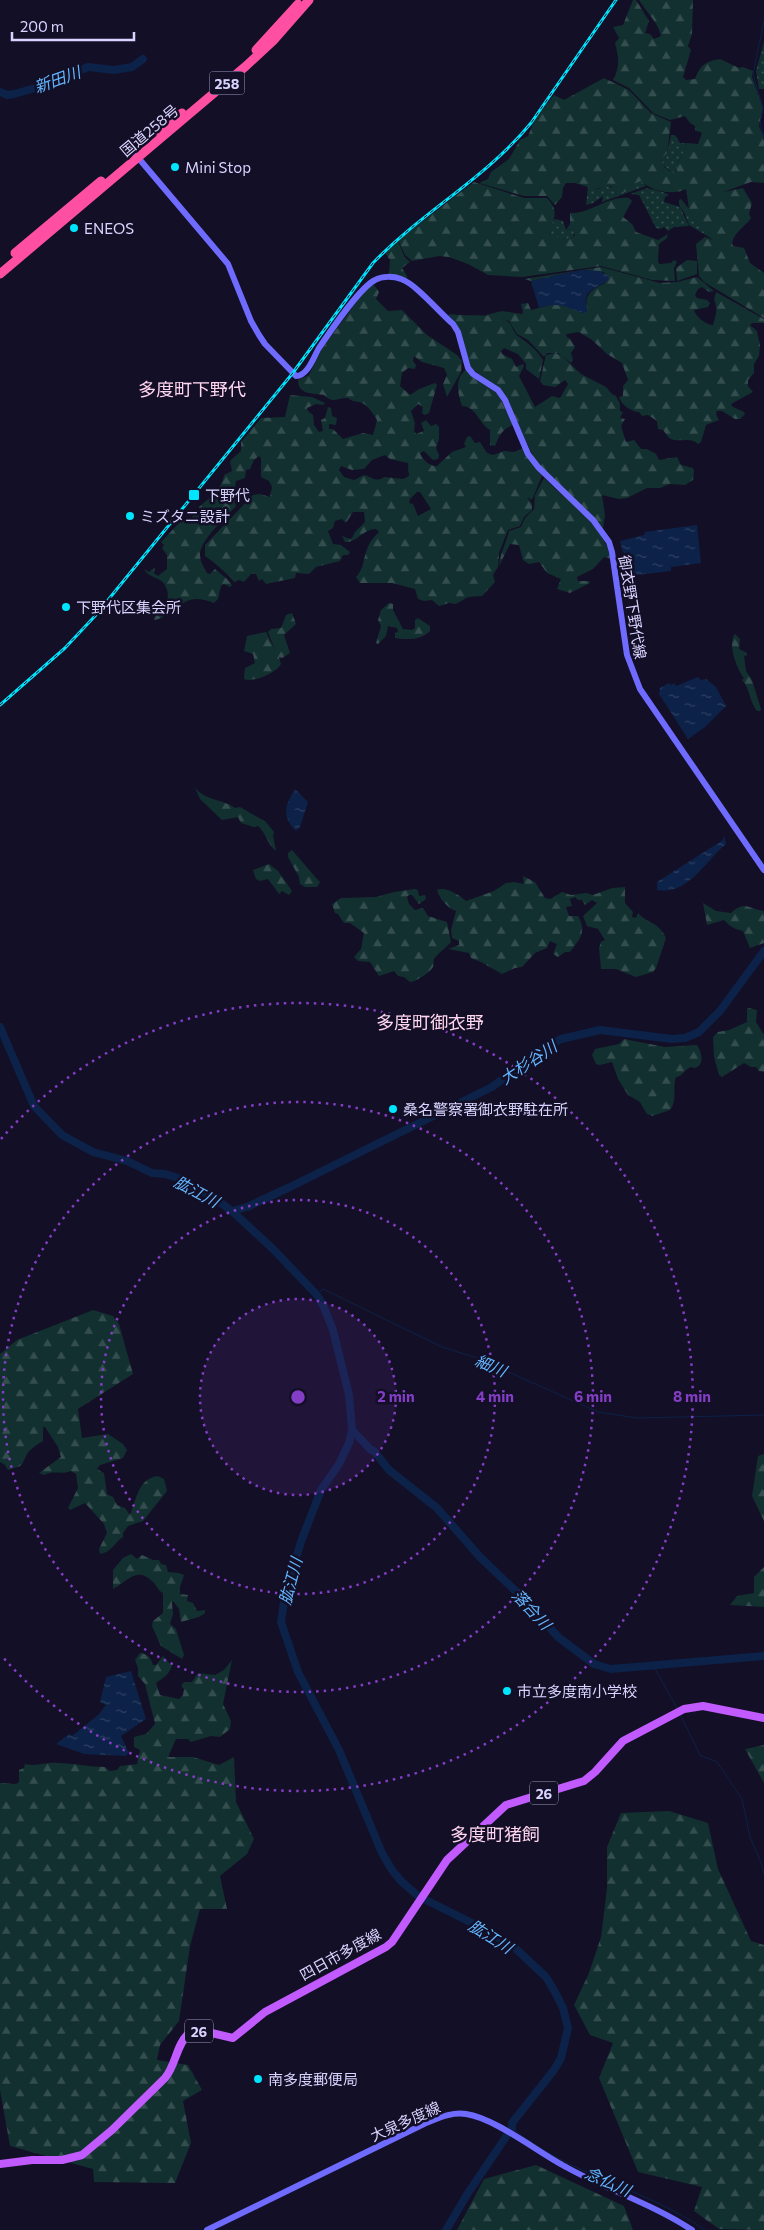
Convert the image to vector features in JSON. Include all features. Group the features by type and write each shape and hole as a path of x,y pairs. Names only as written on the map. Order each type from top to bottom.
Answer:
{"highway":[{"name":"国道258号","path":"0,274 240,64 302,0"},
{"name":"国道258号","path":"0,266 246,66 273,41 309,0"}],"main road":[{"name":"御衣野下野代線","path":"136,155 228,264 251,321 259,335 272,352 296,376 304,373 331,332 366,286 376,280 390,277 400,278 409,283 453,324 458,332 468,368 473,374 498,390 505,400 528,454 538,467 602,530 612,552 627,655 640,689 764,870"},
{"name":"四日市多度線","path":"0,2164 32,2160 62,2160 82,2154 112,2130 165,2078 172,2070 178,2051 188,2033 199,2030 233,2038 265,2012 386,1947 392,1942 447,1860 506,1805 584,1781 623,1741 679,1712 703,1706 764,1718"},
{"name":"大泉多度線","path":"207,2230 443,2116 455,2113 478,2117 587,2178 664,2213 692,2230"}],"green space":[{"path":"633,0 636,0 649,21 645,33 650,34 654,39 661,36 660,31 639,0 693,0 692,34 688,46 691,50 683,77 686,80 695,79 704,65 710,61 720,59 739,68 743,67 753,71 752,77 763,108 759,126 764,138 764,183 751,182 723,192 743,188 752,203 749,214 751,218 738,232 732,243 733,246 744,248 750,263 764,273 764,318 704,282 699,276 696,244 705,237 713,240 709,237 708,229 681,209 679,200 681,199 689,209 686,189 675,192 656,190 641,181 631,185 629,189 622,192 611,186 594,189 575,183 566,183 563,188 562,197 555,205 547,196 524,196 479,183 488,179 491,172 509,159 520,140 528,136 535,119 554,95 564,100 604,78 629,90 651,113 671,122 667,153 661,159 667,169 674,173 677,171 677,163 687,143 698,144 702,133 695,130 695,126 685,116 670,120 653,113 629,88 613,80 618,62 615,43 619,38 613,27 623,25"},
{"path":"764,42 764,89 759,89 756,71"},
{"path":"671,135 675,135 680,143 687,143 674,174 663,165 661,159 667,153"},
{"path":"641,181 646,186 602,202 603,196 593,203 586,205 588,187 598,189 606,186 614,188"},
{"path":"474,182 524,198 547,198 555,212 550,235 566,239 573,238 575,235 572,229 566,230 570,224 570,213 585,211 614,199 629,198 632,201 623,217 632,224 636,232 658,240 668,234 667,238 659,244 658,261 659,264 671,263 674,260 677,262 674,268 675,281 652,280 601,266 522,277 488,275 468,264 449,257 439,256 412,261 405,255 398,240"},
{"path":"647,188 669,195 665,197 664,202 680,207 689,226 674,227 668,231 664,227 656,228 639,195 630,194"},
{"path":"684,212 706,226 709,237 689,225"},
{"path":"555,219 563,221 566,230 572,229 574,232 573,238 566,239 550,236 552,221"},
{"path":"398,241 404,256 410,262 402,268 407,279 389,274 390,260 385,253"},
{"path":"687,260 697,261 697,274 677,281 676,268"},
{"path":"601,267 660,283 677,282 697,277 714,291 709,292 702,287 698,289 695,295 697,298 707,300 710,303 708,307 694,310 704,322 713,325 716,312 714,299 716,292 764,319 764,323 752,323 750,325 757,331 760,345 759,356 754,364 754,373 748,380 748,386 753,392 731,404 745,414 740,419 735,419 722,411 717,411 716,414 719,420 706,425 701,442 698,444 692,440 671,439 663,430 658,429 657,421 648,415 642,416 639,412 630,409 622,403 619,397 623,396 623,386 628,380 622,363 607,354 592,340 579,332 567,334 566,336 575,347 571,353 573,360 571,363 558,353 547,353 544,357 528,340 517,334 509,321 486,315 502,311 522,314 521,304 528,303 531,310 554,304 567,306 582,313 587,310 586,305 590,293 605,283 604,272 581,270"},
{"path":"579,270 531,281 524,279"},
{"path":"374,285 379,292 376,299 388,311 402,310 427,335 457,355 462,361 461,372 447,397 443,384 447,375 444,368 422,362 414,356 415,369 408,368 402,373 400,386 410,395 419,389 435,383 437,385 429,413 425,415 422,413 423,407 418,404 411,411 416,434 424,431 421,423 426,420 431,426 436,424 439,427 439,439 436,448 439,455 438,459 433,460 424,451 420,453 424,460 429,464 437,466 452,452 466,447 464,444 467,437 470,436 475,443 480,442 487,453 493,455 504,451 514,452 523,448 542,476 532,500 527,497 532,504 532,510 524,517 520,526 508,530 499,553 498,567 493,575 495,582 482,596 468,597 456,604 449,603 439,606 432,600 424,601 418,599 415,589 392,583 360,583 356,577 360,572 369,545 379,532 376,529 367,531 349,542 345,542 342,536 352,538 365,522 364,512 353,512 346,523 342,519 335,521 333,528 328,531 333,544 341,545 350,552 348,555 343,555 340,561 316,567 309,574 296,573 295,578 266,584 262,579 259,581 256,574 251,574 244,582 239,580 234,582 205,556 205,545 253,495 260,494 270,497 272,487 269,481 261,477 261,458 259,456 254,460 250,469 246,470 245,478 236,481 235,487 230,494 236,506 209,535 201,548 201,562 207,573 210,574 215,569 232,585 230,587 224,584 221,586 218,599 214,603 194,599 187,601 162,618 154,620 155,615 168,597 163,582 148,574 144,569 149,572 155,567 154,573 158,576 167,569 167,555 162,548 164,545 161,542 181,521 189,520 200,509 199,507 211,497 221,484 224,475 232,471 230,461 241,451 241,442 261,418 285,417 290,395 312,397 325,403 307,408 313,415 314,425 319,432 323,431 321,420 325,418 328,407 331,408 332,416 337,418 336,425 329,424 329,429 333,429 343,439 363,433 373,435 377,420 365,404 348,398 330,400 324,395 303,391 298,380 309,375 322,349 365,290","holes":["385,455 390,459 408,463 409,476 403,479 384,477 376,480 364,475 354,480 344,477 339,470 341,466 352,470 364,469 372,460","417,492 420,492 431,509 418,516 413,504 409,503 410,499"]},
{"path":"450,314 501,318 509,323 516,335 535,350 543,360 539,379 526,369 526,364 518,354 504,348 501,351 502,354 512,359 516,367 523,364 524,366 519,376 535,407 552,396 560,398 568,384 565,380 555,387 543,385 540,381 546,355 555,353 561,355 581,374 606,387 616,396 620,404 620,411 623,412 620,418 625,419 621,426 626,442 634,440 641,449 647,449 656,454 659,460 677,457 681,465 693,468 693,480 685,485 670,484 660,488 647,488 627,498 619,499 602,495 605,515 603,528 554,483 534,458 516,420 492,383 472,369 467,361 448,316"},
{"path":"466,370 498,393 513,425 501,433 495,446 490,445 490,430 471,409 462,406 458,392 458,382 462,373"},
{"path":"544,478 593,525 601,535 611,559 604,557 593,569 577,577 578,581 589,581 590,583 570,593 557,589 561,579 547,573 539,562 529,564 523,560 519,545 510,544 499,566 509,531 521,527 525,518 534,509 535,495"},
{"path":"389,603 393,604 393,610 403,629 412,630 415,628 415,620 418,618 430,626 430,631 418,638 399,639 395,638 395,633 398,632 397,628 388,626 386,636 378,644 376,643 381,626 378,620 381,610"},
{"path":"292,613 296,624 284,635 290,653 282,658 279,657 281,664 270,674 253,680 244,679 245,668 255,663 253,654 244,651 247,636 266,632 275,650 268,632 271,629 281,628 286,615"},
{"path":"735,634 740,639 739,649 747,653 744,656 746,671 752,680 760,711 757,711 752,703 732,650"},
{"path":"195,788 205,796 235,808 240,807 266,822 274,832 276,851 258,826 254,827 241,823 238,817 222,820 200,799"},
{"path":"292,850 320,882 317,887 305,887 300,884 299,877 288,857 288,853"},
{"path":"269,864 278,871 292,891 289,895 282,891 279,894 268,879 260,881 256,879 253,870"},
{"path":"523,876 535,882 545,898 550,899 562,892 571,895 586,893 593,895 612,888 625,887 625,903 633,912 632,917 636,918 638,913 660,928 666,938 656,968 653,972 636,977 616,969 601,969 599,948 601,942 605,940 598,929 587,926 583,916 597,903 592,900 585,905 582,900 578,900 575,897 570,899 572,906 566,907 569,916 578,916 582,928 581,936 570,952 565,952 558,957 553,954 557,944 550,941 547,948 535,953 522,967 502,974 471,958 469,953 448,949 459,945 459,941 452,938 451,930 456,911 444,903 437,890 448,890 466,901 494,891 506,883 524,884"},
{"path":"418,890 419,896 425,895 426,899 419,904 412,895 409,895 407,897 409,904 415,910 423,908 428,916 447,922 451,942 434,959 431,969 416,980 410,982 404,977 398,976 394,971 379,976 370,962 358,961 354,957 361,949 364,933 350,923 344,923 338,914 335,913 332,904 341,898 376,897"},
{"path":"703,903 716,911 731,913 744,906 764,911 764,943 750,948 743,931 733,927 724,920 707,925"},
{"path":"747,1009 757,1010 756,1022 764,1035 764,1072 744,1063 722,1077 719,1075 714,1057 713,1037 718,1032 729,1030 747,1022"},
{"path":"624,1039 665,1047 697,1045 701,1054 701,1063 697,1067 687,1069 680,1076 676,1077 674,1102 670,1110 652,1116 647,1114 640,1102 628,1095 618,1079 612,1062 596,1064 592,1055 595,1049 619,1044"},
{"path":"93,1310 113,1316 119,1324 133,1374 78,1409 82,1438 108,1434 123,1444 127,1450 123,1458 100,1465 97,1469 104,1473 107,1494 113,1497 117,1505 125,1508 130,1515 139,1491 146,1481 158,1476 164,1479 167,1491 143,1521 128,1526 123,1533 123,1537 110,1549 100,1554 99,1549 107,1533 104,1524 85,1503 70,1510 68,1508 78,1488 76,1474 71,1471 44,1475 39,1473 61,1457 58,1447 45,1427 43,1427 43,1441 28,1452 21,1465 8,1470 0,1462 0,1354 17,1340"},
{"path":"764,1454 764,1521 752,1496 758,1456"},
{"path":"131,1554 137,1559 142,1555 153,1560 159,1560 161,1564 166,1565 168,1572 184,1575 180,1594 188,1595 187,1601 193,1603 197,1611 205,1610 205,1613 199,1617 181,1622 179,1609 173,1601 172,1603 173,1614 170,1624 176,1629 184,1655 182,1659 161,1646 152,1626 153,1621 163,1613 163,1593 154,1583 146,1577 136,1575 113,1589 113,1570 123,1558"},
{"path":"764,1567 764,1607 730,1605 737,1596 754,1593 754,1577"},
{"path":"140,1653 149,1657 153,1665 156,1665 163,1656 172,1666 164,1678 156,1683 160,1695 179,1699 183,1695 184,1689 181,1686 184,1682 192,1682 198,1673 215,1675 224,1670 232,1660 223,1704 231,1721 230,1729 220,1737 211,1736 191,1742 188,1739 176,1739 168,1757 193,1757 219,1765 234,1757 236,1802 254,1839 247,1854 220,1876 227,1909 200,1909 190,1946 179,2021 160,2045 157,2060 188,2065 202,2090 183,2101 191,2143 175,2183 94,2182 93,2169 10,2146 0,2090 0,1783 16,1784 19,1782 19,1770 24,1768 25,1764 69,1764 105,1767 110,1771 117,1770 120,1766 137,1764 140,1750 134,1747 134,1737 146,1734 155,1724 145,1684 138,1676 135,1660"},
{"path":"764,1745 764,1783 745,1749"},
{"path":"669,1811 708,1823 718,1869 751,1941 764,1945 764,2230 719,2229 694,2211 702,2187 638,2172 599,2078 613,2043 590,2035 574,2005 589,1973 601,1937 607,1888 607,1847 621,1813"},
{"path":"536,2165 624,2206 633,2230 457,2230 484,2179"}],"water":[{"path":"581,270 600,271 610,277 604,283 592,289 587,295 587,312 582,313 557,305 539,308 531,281"},
{"path":"697,525 701,563 671,567 671,571 628,576 629,569 627,568 620,541 644,535 645,532"},
{"path":"698,677 701,680 706,679 716,687 726,706 705,727 688,739 659,694 660,688 669,683 671,685 674,683 676,686"},
{"path":"295,789 308,802 300,827 296,831 286,816 287,806"},
{"path":"724,835 726,844 696,875 678,888 657,890 657,882 723,840"},
{"path":"131,1671 146,1719 121,1736 129,1753 125,1756 84,1754 56,1744 69,1734 72,1736 98,1715 106,1705 100,1702 106,1677"}],"waterway":[{"path":"764,21 753,74 763,108 760,123 764,137"},
{"name":"新田川","path":"0,92 7,95 14,94 46,85 88,67 114,70 132,67 143,59"},
{"name":"大杉谷川","path":"232,1211 247,1207 290,1187 492,1087 540,1051 561,1039 600,1030 672,1039 685,1038 699,1032 720,1011 764,951"},
{"name":"肱江川","path":"0,1027 34,1106 62,1135 93,1152 127,1161 152,1173 178,1178 217,1200 233,1212 273,1249 317,1295 333,1330 349,1395 352,1430 349,1443 339,1464 321,1490 302,1539 286,1588 281,1622 298,1672 339,1750 382,1853 392,1870 418,1896 480,1927 514,1947 546,1977 563,2008 568,2028 561,2058 554,2070 512,2123 512,2128 468,2193 446,2230"},
{"name":"細川","path":"317,1295 323,1289 442,1347 477,1358 598,1412 637,1418 764,1415"},
{"name":"落合川","path":"352,1430 374,1451 389,1470 437,1508 480,1557 528,1603 558,1637 594,1664 611,1669 764,1656"},
{"path":"653,1665 677,1708"},
{"path":"680,1714 700,1755 717,1762 742,1799 750,1837 764,1874"},
{"name":"念仏川","path":"512,2128 558,2158 658,2203 705,2230"}],"railway":[{"path":"0,705 65,648 95,616 292,374 373,263 412,227 494,161 531,123 616,0"}],"place":[{"name":"Mini Stop","path":"175,167"},
{"name":"ENEOS","path":"74,228"},
{"name":"下野代","path":"194,495"},
{"name":"ミズタニ設計","path":"130,516"},
{"name":"下野代区集会所","path":"66,607"},
{"name":"桑名警察署御衣野駐在所","path":"393,1109"},
{"name":"市立多度南小学校","path":"507,1691"},
{"name":"南多度郵便局","path":"258,2079"}],"district":[{"name":"多度町下野代","path":"192,389"},
{"name":"多度町御衣野","path":"430,1022"},
{"name":"多度町猪飼","path":"495,1834"}]}
